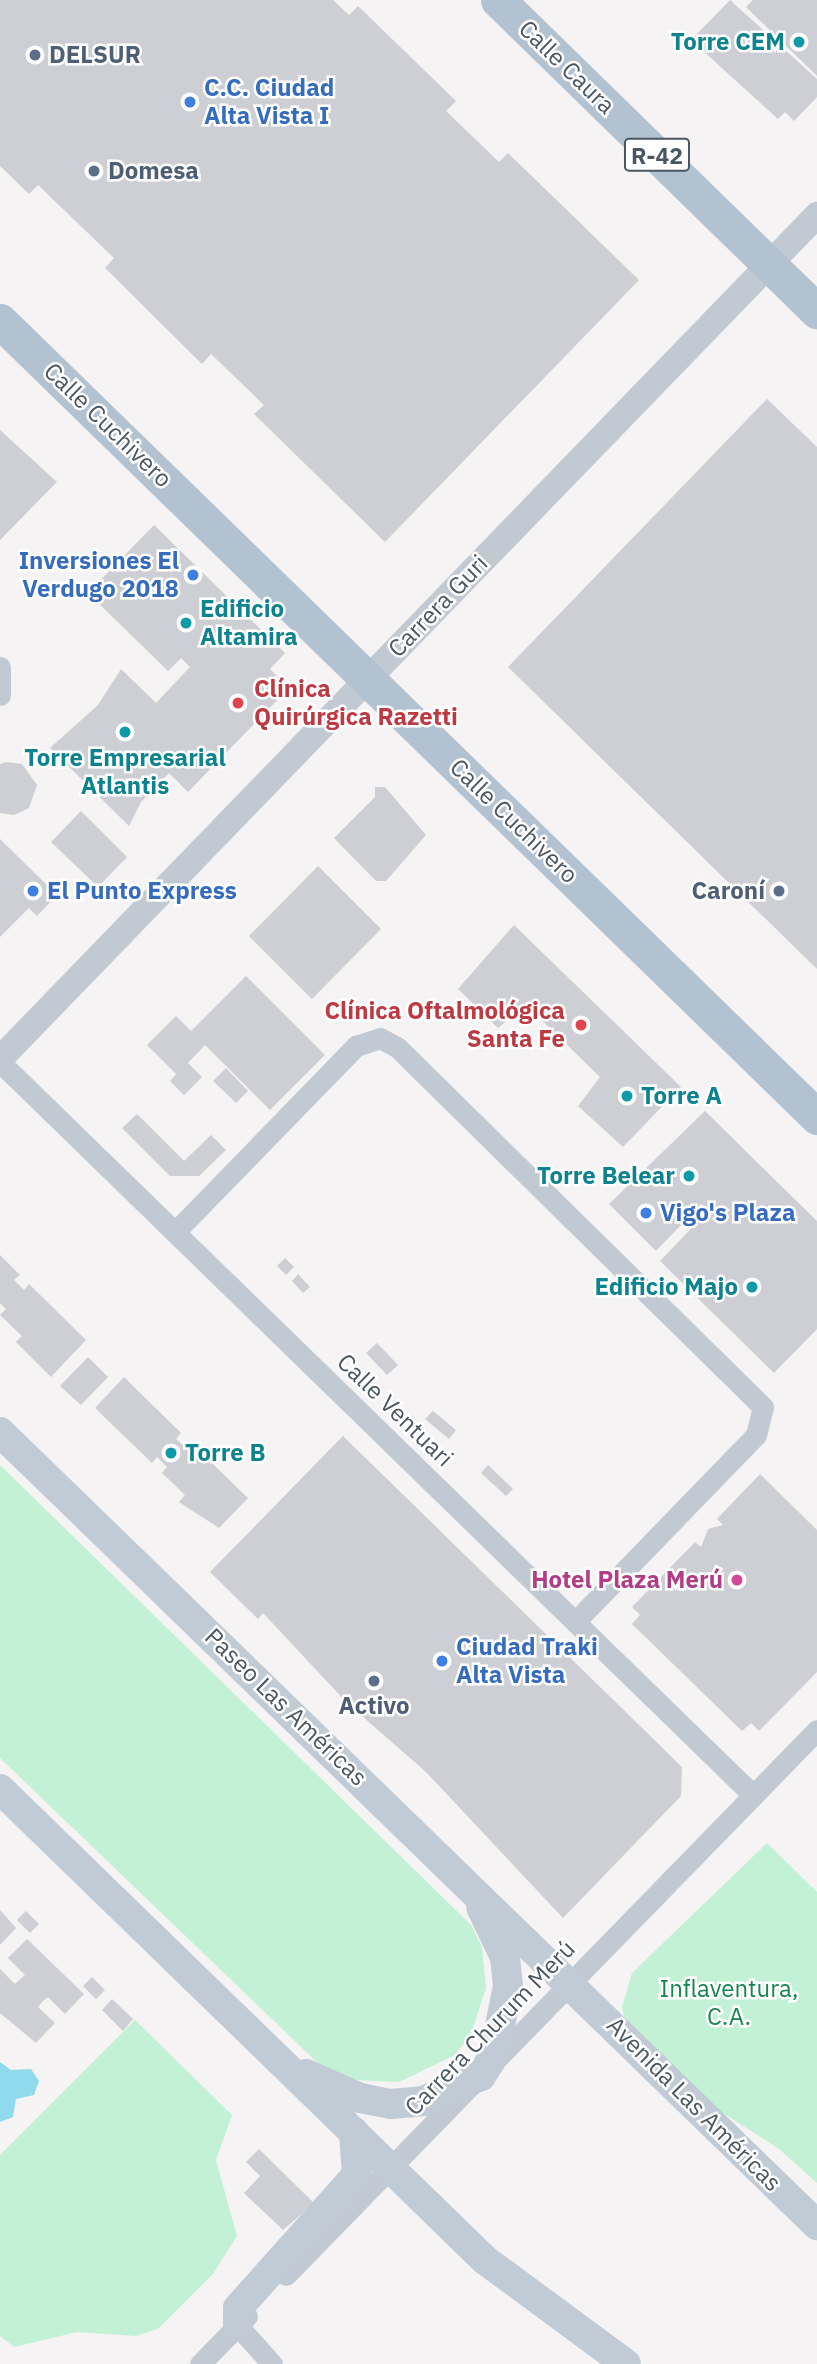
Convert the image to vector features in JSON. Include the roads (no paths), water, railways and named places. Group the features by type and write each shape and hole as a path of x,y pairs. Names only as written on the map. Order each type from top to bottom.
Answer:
{"main road":[{"name":"Calle Caura","path":"498,0 817,311"},
{"name":"Calle Cuchivero","path":"0,321 817,1117"},
{"name":"Paseo Las Américas","path":"0,1432 571,1983"},
{"path":"0,1789 485,2260 626,2364"},
{"path":"273,2054 320,2083 391,2104 432,2098 481,2076 504,2021 505,1957 452,1867"},
{"name":"Avenida Las Américas","path":"571,1983 817,2225"},
{"path":"238,2326 238,2308 357,2175 354,2132"}],"street":[{"name":"Carrera Guri","path":"0,1060 817,215"},
{"path":"0,667 0,695"},
{"path":"175,1232 356,1046 373,1038 397,1047 763,1407 756,1435 575,1622"},
{"name":"Calle Ventuari","path":"0,1060 753,1795"},
{"name":"Carrera Churum Merú","path":"201,2364 389,2167 817,1730"},
{"path":"238,2326 272,2364"}],"water":[{"path":"0,2062 11,2070 31,2069 39,2081 34,2095 16,2099 13,2117 0,2122"}],"place":[{"name":"Torre CEM","path":"799,42"},
{"name":"DELSUR","path":"35,55"},
{"name":"C.C. Ciudad Alta Vista I","path":"190,102"},
{"name":"Domesa","path":"94,171"},
{"name":"Inversiones El Verdugo 2018","path":"193,575"},
{"name":"Edificio Altamira","path":"186,623"},
{"name":"Clínica Quirúrgica Razetti","path":"238,703"},
{"name":"Torre Empresarial Atlantis","path":"125,732"},
{"name":"El Punto Express","path":"33,891"},
{"name":"Caroní","path":"779,891"},
{"name":"Clínica Oftalmológica Santa Fe","path":"581,1025"},
{"name":"Torre A","path":"627,1096"},
{"name":"Torre Belear","path":"689,1176"},
{"name":"Vigo's Plaza","path":"646,1213"},
{"name":"Edificio Majo","path":"752,1287"},
{"name":"Torre B","path":"171,1453"},
{"name":"Hotel Plaza Merú","path":"737,1580"},
{"name":"Ciudad Traki Alta Vista","path":"442,1661"},
{"name":"Activo","path":"374,1681"}],"park label":[{"name":"Inflaventura, C.A.","path":"729,2003"}]}
